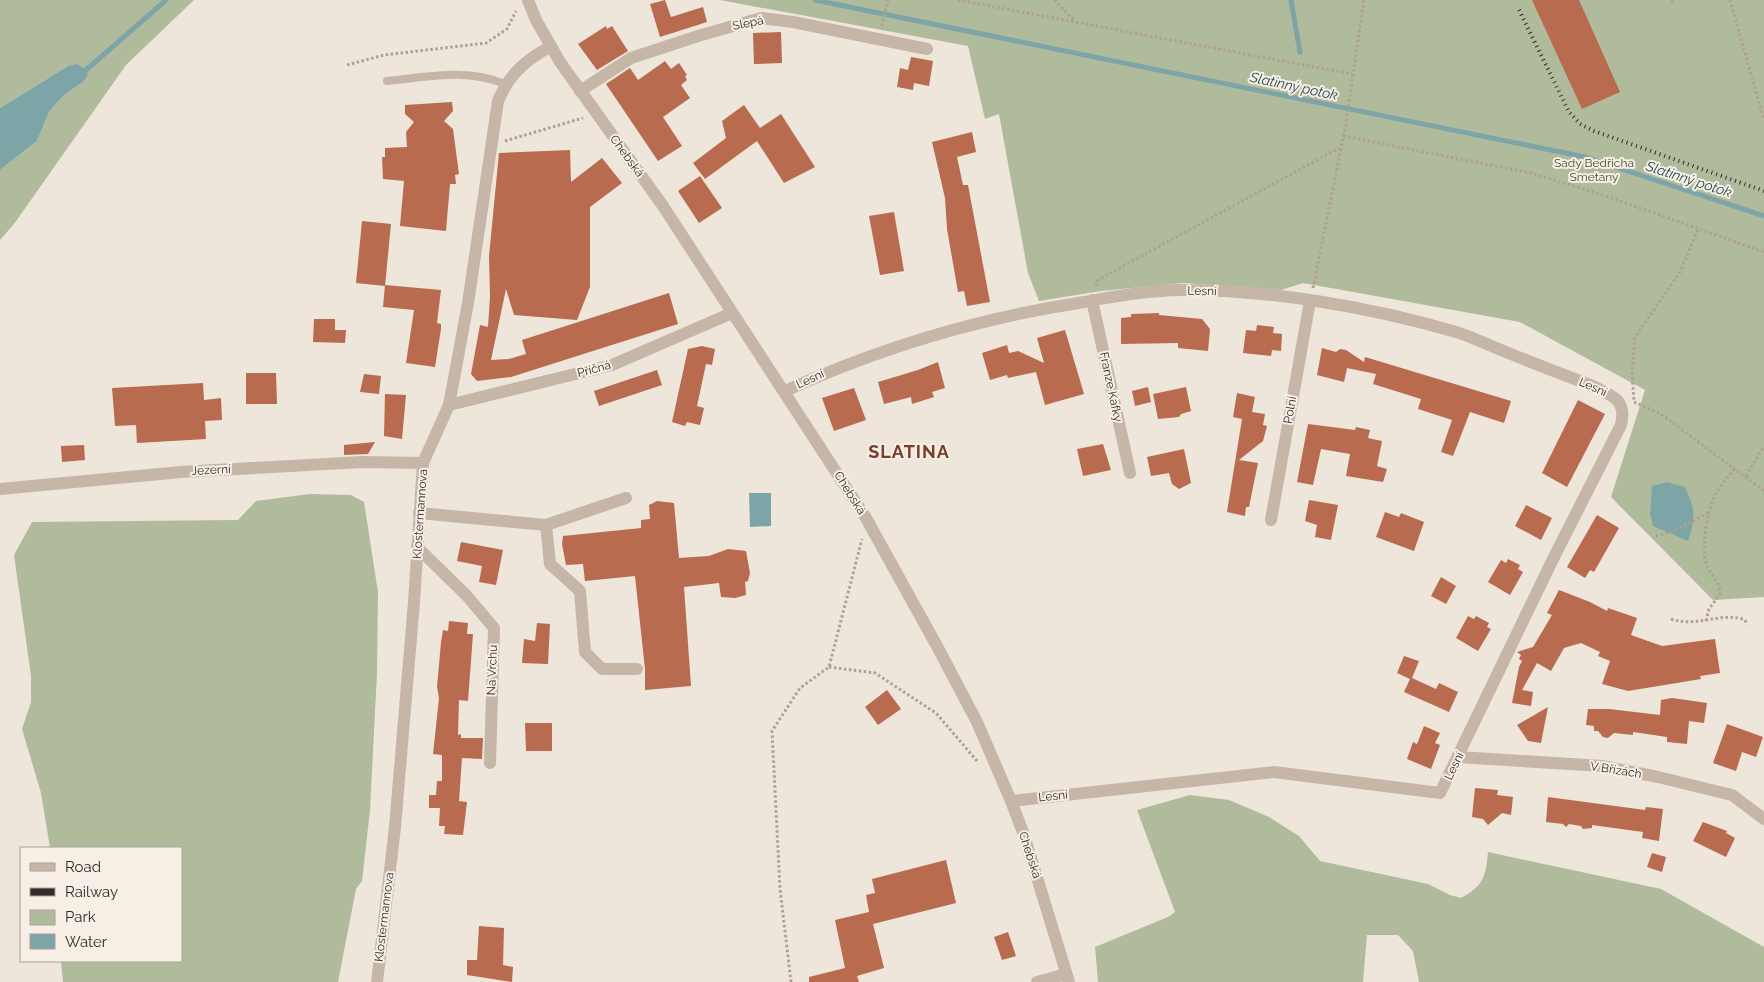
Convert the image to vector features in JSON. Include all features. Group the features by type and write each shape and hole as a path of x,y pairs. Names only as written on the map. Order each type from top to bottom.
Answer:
{"street":[{"name":"Chebská","path":"528,0 550,47 663,206 866,518 977,722 1024,835 1068,978"},
{"name":"Slepá","path":"580,91 631,58 761,18 793,22 927,49"},
{"name":"Klostermannova","path":"377,982 395,827 424,463 449,405 468,303 498,102 505,84 518,68 533,56 550,47"},
{"name":"Lesní","path":"785,391 832,369 898,346 968,325 1034,310 1092,300 1140,292 1178,290 1229,291 1310,300 1401,318 1457,333 1593,386 1610,394 1621,403 1624,413 1621,425 1553,559 1440,793 1274,772 1011,800"},
{"name":"Franze Kafky","path":"1092,300 1130,473"},
{"name":"Polní","path":"1271,520 1310,300"},
{"name":"Příčná","path":"449,405 612,365 732,313"},
{"name":"Jezerní","path":"0,488 181,472 363,462 424,463"},
{"path":"419,513 546,525 626,498"},
{"path":"546,525 550,564 580,591 585,652 602,669 637,669"},
{"name":"Na Vrchu","path":"418,547 467,596 494,628 490,763"},
{"name":"V Břízách","path":"1458,757 1602,766 1732,795 1764,819"},
{"path":"1037,982 1068,978"}],"lane":[{"path":"387,81 468,74 485,76 505,84"}],"path":[{"path":"881,32 888,0"},
{"path":"958,0 1352,74"},
{"path":"1054,0 1075,21"},
{"path":"1310,300 1320,264 1346,123 1364,0"},
{"path":"1672,0 1674,5"},
{"path":"1730,0 1764,120"},
{"path":"347,65 384,55 486,44 498,37 507,28 517,9"},
{"path":"492,144 579,121 594,111"},
{"path":"1343,136 1532,173 1603,195 1764,252"},
{"path":"1092,300 1097,281 1105,276 1340,148"},
{"path":"1698,230 1680,272 1635,336 1632,371 1634,402 1661,414 1764,491"},
{"path":"1746,476 1764,446"},
{"path":"1706,621 1709,608 1720,594 1718,583 1706,563 1705,551 1710,512 1715,495 1735,468"},
{"path":"1656,536 1674,530 1710,512"},
{"path":"791,982 780,889 772,731 800,688 829,667 866,518"},
{"path":"1671,620 1686,624 1736,618 1746,620 1747,625"},
{"path":"829,667 875,673 936,713 980,764"}],"green space":[{"path":"0,0 194,0 126,65 14,224 0,240 0,170 37,141 49,112 64,95 83,82 68,66 0,108"},
{"name":"Sady Bedřicha Smetany","path":"720,0 1764,0 1764,597 1713,600 1611,497 1645,390 1520,322 1303,283 1281,290 1183,283 1101,291 1039,301 1028,273 999,114 985,119 968,46"},
{"path":"310,494 351,495 364,502 378,592 377,673 370,810 362,881 356,889 338,982 63,982 61,962 182,962 182,847 50,847 41,793 22,729 31,702 31,676 14,555 32,522 238,520 256,501"},
{"path":"1190,795 1229,800 1269,817 1299,836 1320,861 1428,884 1450,895 1461,898 1479,885 1482,880 1488,852 1661,889 1764,947 1764,982 1419,982 1413,951 1398,935 1367,935 1363,982 1098,982 1095,947 1168,917 1175,912 1137,810"}],"water":[{"path":"77,64 86,70 88,75 83,82 64,95 49,112 37,141 0,170 0,108 68,66"},
{"path":"1667,482 1685,487 1691,501 1693,519 1688,541 1653,526 1650,514 1652,486"},
{"path":"749,493 771,493 771,526 750,527"}],"building":[{"path":"665,0 671,17 703,7 707,22 660,37 650,4"},
{"path":"1532,0 1579,0 1620,92 1582,109"},
{"path":"606,26 607,29 612,26 628,51 597,70 578,44"},
{"path":"781,32 782,63 754,64 753,33"},
{"path":"911,57 933,61 929,86 914,83 913,90 897,87 900,68 908,70"},
{"path":"665,61 671,69 679,63 687,75 685,76 687,80 681,85 690,98 663,117 682,146 658,161 606,84 630,68 638,80"},
{"path":"452,102 453,111 444,121 453,129 459,174 455,175 456,184 450,184 446,231 400,226 404,181 383,179 382,157 385,157 385,148 407,147 406,132 414,122 405,114 405,105"},
{"path":"744,105 760,128 781,114 815,167 784,183 757,141 705,179 693,163 726,138 722,121"},
{"path":"972,132 976,152 957,157 963,185 968,185 990,302 967,306 964,291 958,292 947,229 945,198 932,142"},
{"path":"570,150 571,182 602,158 622,183 590,207 590,287 577,320 514,315 506,289 491,360 509,359 526,354 522,340 669,293 678,324 511,377 477,381 471,374 480,325 488,327 490,297 489,256 499,153"},
{"path":"700,176 722,208 699,223 678,191"},
{"path":"894,212 904,271 880,275 869,216"},
{"path":"362,221 391,224 385,286 356,283"},
{"path":"385,285 441,290 437,323 441,324 441,329 435,367 406,363 414,310 383,307"},
{"path":"1159,313 1159,315 1202,319 1210,329 1208,351 1178,348 1178,343 1121,344 1121,318 1131,317 1131,314"},
{"path":"314,319 335,319 335,330 346,330 345,343 313,342"},
{"path":"1257,325 1274,327 1273,333 1282,334 1281,351 1272,350 1271,356 1243,353 1246,330 1256,331"},
{"path":"1065,330 1084,394 1045,405 1036,372 1008,378 1007,375 990,380 982,353 1007,345 1009,353 1018,351 1044,363 1037,338"},
{"path":"702,346 715,349 712,365 706,364 697,406 704,408 700,425 687,422 685,426 672,422 688,349"},
{"path":"1322,348 1336,352 1340,349 1346,350 1364,362 1365,357 1511,401 1504,423 1470,412 1453,456 1441,452 1452,420 1418,409 1421,399 1373,384 1376,374 1347,368 1344,382 1317,375"},
{"path":"938,362 945,388 932,392 934,397 912,404 911,397 884,404 878,382"},
{"path":"657,370 662,385 599,406 594,391"},
{"path":"246,373 276,373 277,404 246,404"},
{"path":"364,374 381,376 379,394 360,392"},
{"path":"203,383 204,400 221,398 222,420 205,421 206,439 137,443 136,425 115,426 112,388"},
{"path":"1148,387 1151,402 1135,406 1132,391"},
{"path":"1186,387 1191,411 1181,414 1179,417 1158,419 1153,394"},
{"path":"854,388 866,420 834,431 822,398"},
{"path":"1237,393 1255,397 1252,412 1265,414 1263,425 1267,426 1263,441 1239,460 1258,463 1249,507 1246,507 1245,516 1227,512 1242,419 1233,417"},
{"path":"385,394 406,395 402,439 384,436"},
{"path":"1578,400 1605,414 1567,487 1542,473"},
{"path":"1308,424 1355,430 1356,427 1370,430 1368,438 1382,441 1377,466 1387,469 1383,482 1346,476 1350,454 1321,449 1313,485 1297,482"},
{"path":"375,442 368,454 344,455 344,445"},
{"path":"1103,444 1111,470 1083,476 1077,449"},
{"path":"84,445 85,460 62,462 61,446"},
{"path":"1184,449 1191,483 1179,489 1172,484 1169,473 1151,476 1147,457"},
{"path":"1309,500 1338,505 1331,540 1315,537 1317,525 1305,521"},
{"path":"657,501 674,503 679,558 709,556 728,549 746,551 750,573 748,581 745,582 746,595 735,598 721,597 719,583 684,587 691,686 645,690 645,669 635,576 585,581 583,564 566,565 562,544 563,536 641,528 641,520 650,519 649,505"},
{"path":"1526,505 1552,518 1541,540 1515,526"},
{"path":"1385,512 1399,517 1401,513 1424,522 1414,551 1376,537"},
{"path":"1597,515 1619,528 1594,572 1590,570 1585,578 1567,567"},
{"path":"461,542 503,550 496,585 479,582 482,566 457,561"},
{"path":"1508,559 1520,565 1518,569 1523,572 1510,595 1488,582 1501,560 1506,563"},
{"path":"1441,577 1456,586 1446,604 1431,596"},
{"path":"1559,590 1607,611 1608,608 1637,618 1631,635 1662,646 1715,639 1720,673 1700,676 1701,679 1628,691 1602,684 1610,661 1598,656 1600,652 1581,643 1564,648 1551,671 1537,663 1522,690 1533,692 1531,706 1512,703 1519,667 1522,661 1519,659 1521,655 1517,652 1533,647 1552,615 1547,613"},
{"path":"1468,616 1474,619 1476,616 1489,623 1487,627 1491,629 1478,651 1456,638"},
{"path":"449,621 468,623 467,634 473,634 468,701 459,700 458,735 461,734 461,738 483,738 482,759 462,758 459,801 467,802 463,835 444,834 445,826 439,826 440,808 429,808 429,795 436,795 437,781 442,781 442,755 433,754 439,698 437,687 441,642 443,630 448,631"},
{"path":"537,623 550,624 548,664 522,663 524,639 535,641"},
{"path":"1404,656 1419,661 1412,678 1436,689 1439,683 1458,692 1449,712 1404,692 1410,679 1397,673"},
{"path":"887,690 901,709 878,725 865,707"},
{"path":"1672,698 1707,703 1704,723 1689,721 1687,744 1667,742 1667,737 1633,732 1633,735 1614,733 1608,738 1603,737 1598,731 1594,731 1594,726 1586,725 1588,709 1609,709 1660,715 1661,700"},
{"path":"1548,707 1541,743 1528,741 1517,725"},
{"path":"525,723 552,723 552,751 526,751"},
{"path":"1727,724 1763,737 1756,757 1742,752 1736,771 1713,763"},
{"path":"1424,726 1440,733 1435,743 1440,745 1431,769 1407,759 1413,742 1417,744"},
{"path":"1475,788 1498,790 1497,795 1513,797 1511,815 1502,813 1488,825 1483,819 1472,817"},
{"path":"1548,797 1645,810 1646,807 1663,809 1659,841 1642,838 1643,832 1592,825 1592,828 1583,829 1581,826 1569,824 1566,827 1563,824 1546,822"},
{"path":"1703,822 1727,831 1726,833 1735,838 1726,857 1693,841"},
{"path":"1652,853 1666,857 1662,872 1647,867"},
{"path":"946,860 956,903 873,924 884,968 857,976 859,982 809,982 809,977 845,968 835,920 869,912 866,895 875,893 872,879"},
{"path":"479,926 504,928 503,965 513,967 512,982 467,975 467,960 477,960"},
{"path":"1008,932 1016,956 1002,960 994,937"}],"waterway":[{"path":"86,70 166,0"},
{"name":"Slatinný potok","path":"815,0 1585,157 1764,216"},
{"path":"1291,0 1300,52"}],"railway":[{"path":"1519,10 1569,112 1580,124 1594,131 1764,191"}],"district":[{"name":"SLATINA","path":"909,451"}]}
